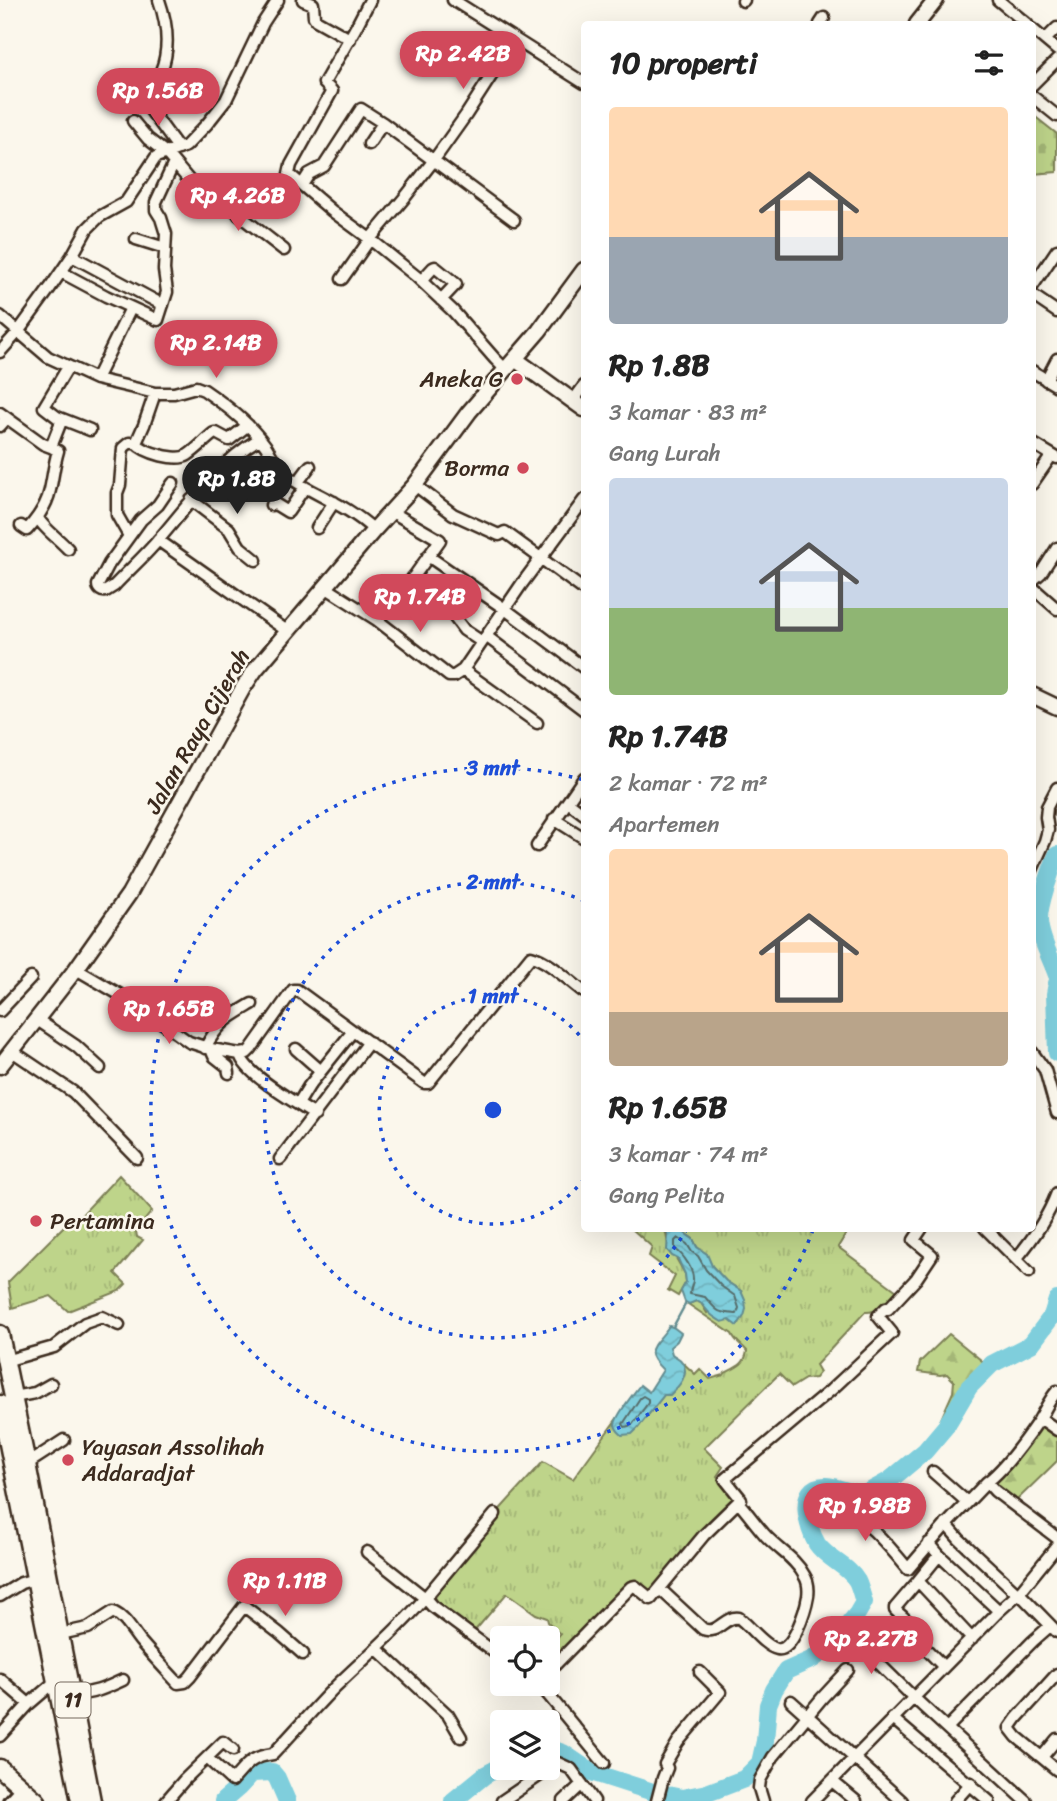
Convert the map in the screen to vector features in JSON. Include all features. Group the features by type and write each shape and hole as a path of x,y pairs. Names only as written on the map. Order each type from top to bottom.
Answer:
{"highway":[{"name":"11","path":"0,1334 5,1361 3,1405 35,1579 60,1634 92,1801"},
{"name":"11","path":"14,1470 47,1601 57,1680 80,1801"},
{"path":"0,1768 37,1801"}],"main road":[{"path":"919,21 936,0"},
{"name":"Jalan Raya Cijerah","path":"0,1066 76,969 129,894 255,670 415,485 469,412 581,278"},
{"path":"511,364 579,405"},
{"path":"1036,699 1057,707"}],"street":[{"path":"159,0 166,29 166,53 149,108 179,149"},
{"path":"0,352 18,332 61,272 87,229 99,217 126,202 153,160 186,146 226,100 263,23 278,0"},
{"path":"303,0 313,5 315,19 350,39"},
{"path":"370,0 324,83 332,91 291,165 290,176 421,281 469,327 495,359 511,364"},
{"path":"453,0 581,81"},
{"path":"998,0 1023,21"},
{"path":"1045,40 1057,28"},
{"path":"1036,32 1057,50"},
{"path":"342,279 370,239 434,160 515,39"},
{"path":"1036,81 1057,60"},
{"path":"1036,99 1057,116"},
{"path":"302,185 309,174 324,166 361,109 514,220"},
{"path":"133,121 148,139 166,153 193,185 213,191 284,250"},
{"path":"369,144 383,123"},
{"path":"61,272 158,320 167,292 164,270 166,234 156,210 156,202 174,163"},
{"path":"136,239 165,248"},
{"path":"1036,281 1057,250"},
{"path":"72,256 163,305"},
{"path":"421,281 434,267 456,284 441,300"},
{"path":"1036,298 1057,312"},
{"path":"96,379 131,308"},
{"path":"0,316 48,357 96,379 155,393 174,393 196,387 209,393 247,425 282,472 358,515 374,530"},
{"path":"1046,380 1057,359"},
{"path":"68,367 44,406 62,419 90,430"},
{"path":"1036,374 1057,386"},
{"path":"136,443 155,393"},
{"path":"2,419 58,451 50,493 38,518 27,530 21,526"},
{"path":"51,447 62,419"},
{"path":"129,536 118,519 117,494 121,485 122,448 129,443 136,443 150,452 185,457 214,433 229,440 247,425"},
{"path":"173,483 158,505 141,520 110,564 98,585 103,591 114,586 191,500 236,456 259,439"},
{"path":"1036,446 1054,457 1036,479"},
{"path":"271,505 288,512 310,467"},
{"path":"415,485 453,514 495,535 499,536 505,532 581,588"},
{"path":"191,500 229,529 240,547 256,560"},
{"path":"317,528 334,502"},
{"path":"325,587 377,620 449,676 454,676 463,670 581,503"},
{"path":"575,511 581,516"},
{"path":"377,620 440,540 392,512"},
{"path":"38,518 68,549"},
{"path":"158,540 287,631"},
{"path":"1036,577 1057,548"},
{"path":"428,556 581,666"},
{"path":"1036,591 1057,609"},
{"path":"455,618 464,629 484,639 581,708"},
{"path":"463,670 537,723"},
{"path":"537,846 581,782"},
{"path":"1036,861 1048,830 1047,807 1057,788"},
{"path":"568,802 581,812"},
{"path":"555,819 581,836"},
{"path":"574,831 581,819"},
{"path":"76,969 136,1004 189,1042 236,1054 247,1053 251,1049 295,990 424,1083 428,1083 531,956 581,990"},
{"path":"0,1011 31,978"},
{"path":"208,1049 215,1030 224,1020 252,1004"},
{"path":"36,1019 76,1046 100,1068"},
{"path":"298,1104 353,1031"},
{"path":"280,1159 369,1042"},
{"path":"208,1049 228,1067 229,1073"},
{"path":"296,1049 321,1071"},
{"path":"12,1051 72,1092 137,1158"},
{"path":"236,1054 253,1073 315,1115"},
{"path":"1036,1058 1045,1070 1057,1113"},
{"path":"1036,1231 1057,1193"},
{"path":"560,1660 631,1587 635,1586 651,1599 704,1535 741,1499 725,1479 831,1390 892,1333 878,1316 916,1279 932,1255 914,1240 919,1232"},
{"path":"989,1232 1029,1272"},
{"path":"1016,1259 1035,1232"},
{"path":"5,1361 54,1347 89,1321 102,1317 119,1325"},
{"path":"3,1405 51,1384"},
{"path":"832,1502 850,1510 866,1523 908,1569 946,1524 996,1476 1057,1391"},
{"path":"1040,1418 1057,1430"},
{"path":"14,1470 64,1440"},
{"path":"933,1472 967,1502"},
{"path":"987,1482 1057,1538"},
{"path":"660,1589 703,1629 714,1630 727,1619 739,1618 776,1649 782,1649 789,1644 805,1607 808,1595 807,1579 802,1570 767,1536 738,1502"},
{"path":"207,1758 233,1780 250,1760 273,1754 329,1693 402,1626 495,1514"},
{"path":"946,1524 1054,1629 1033,1641 947,1728"},
{"path":"929,1543 999,1611"},
{"path":"812,1801 1019,1593 1057,1546"},
{"path":"367,1552 490,1649"},
{"path":"939,1555 895,1608 915,1628 913,1636 944,1667"},
{"path":"0,1596 35,1579"},
{"path":"918,1581 972,1639"},
{"path":"60,1634 88,1628 114,1612 122,1617 161,1665 181,1683 190,1677 245,1607 303,1654"},
{"path":"869,1653 903,1617"},
{"path":"848,1633 1026,1801"},
{"path":"376,1648 448,1715 460,1737"},
{"path":"763,1801 759,1788 773,1757 848,1670"},
{"path":"658,1796 667,1768 665,1764 678,1742 720,1692 700,1672"},
{"path":"1057,1674 1010,1727 1017,1737 1057,1770"},
{"path":"0,1679 29,1704"},
{"path":"71,1694 101,1690 124,1679"},
{"path":"0,1736 29,1704 57,1680"},
{"path":"549,1696 604,1763"},
{"path":"791,1701 902,1801"},
{"path":"892,1718 989,1801"},
{"path":"1042,1757 1057,1739"},
{"path":"166,1801 223,1742 233,1750"},
{"path":"502,1801 558,1763 571,1769 594,1801"},
{"path":"832,1781 856,1801"},
{"path":"955,1801 971,1783"},
{"path":"564,1801 582,1784"},
{"path":"10,1801 22,1788"}],"green space":[{"path":"1036,117 1057,134 1057,172 1036,174"},
{"path":"119,1175 152,1211 136,1231 137,1237 143,1240 115,1273 126,1284 119,1291 68,1311 51,1296 12,1308 8,1282 73,1217 77,1220"},
{"path":"635,1232 666,1232 668,1244 685,1274 686,1282 678,1296 668,1290 675,1276 649,1256 652,1247"},
{"path":"683,1232 847,1232 838,1247 897,1291 879,1308 865,1312 816,1365 820,1372 815,1378 805,1379 792,1387 779,1374 704,1448 723,1467 717,1476 736,1495 697,1535 650,1594 631,1582 560,1656 560,1626 552,1626 547,1618 536,1614 507,1593 473,1633 433,1601 438,1593 433,1588 543,1462 573,1479 618,1417 615,1425 637,1429 664,1395 673,1391 683,1376 682,1362 695,1374 700,1369 710,1379 724,1375 744,1360 747,1351 732,1334 685,1302 701,1303 707,1313 741,1291 726,1281 693,1239"},
{"path":"949,1334 987,1365 951,1418 937,1428 953,1392 954,1381 947,1374 918,1372 920,1362"},
{"path":"1042,1421 1057,1434 1057,1461 1016,1501 995,1484"}],"water":[{"path":"666,1232 683,1232 693,1239 697,1247 707,1254 712,1266 726,1281 741,1291 746,1309 737,1326 729,1320 718,1320 701,1303 685,1302 681,1291 686,1282 685,1274 678,1259 667,1250"},
{"path":"669,1326 681,1333 670,1347 672,1354 680,1359 684,1367 684,1376 677,1388 670,1395 664,1395 632,1434 622,1435 615,1425 621,1410 640,1385 649,1392 663,1370 653,1357 652,1348"}],"waterway":[{"path":"1057,855 1039,914 1044,942 1057,975"},
{"path":"1057,983 1057,1053"},
{"path":"560,1752 591,1772 653,1792 682,1798 707,1793 744,1779 760,1763 768,1705 786,1671 813,1659 832,1645 864,1602 858,1583 849,1571 817,1544 806,1509 810,1493 816,1488 826,1486 863,1495 890,1480 925,1451 946,1426 969,1387 992,1364 1031,1344 1052,1316 1057,1300"},
{"path":"673,1327 686,1303"},
{"path":"223,1801 252,1773 272,1772 287,1801"},
{"path":"453,1801 490,1772"}],"place":[{"name":"Aneka G","path":"517,379"},
{"name":"Borma","path":"523,468"},
{"name":"Pertamina","path":"36,1221"},
{"name":"Yayasan Assolihah Addaradjat","path":"68,1460"}]}
